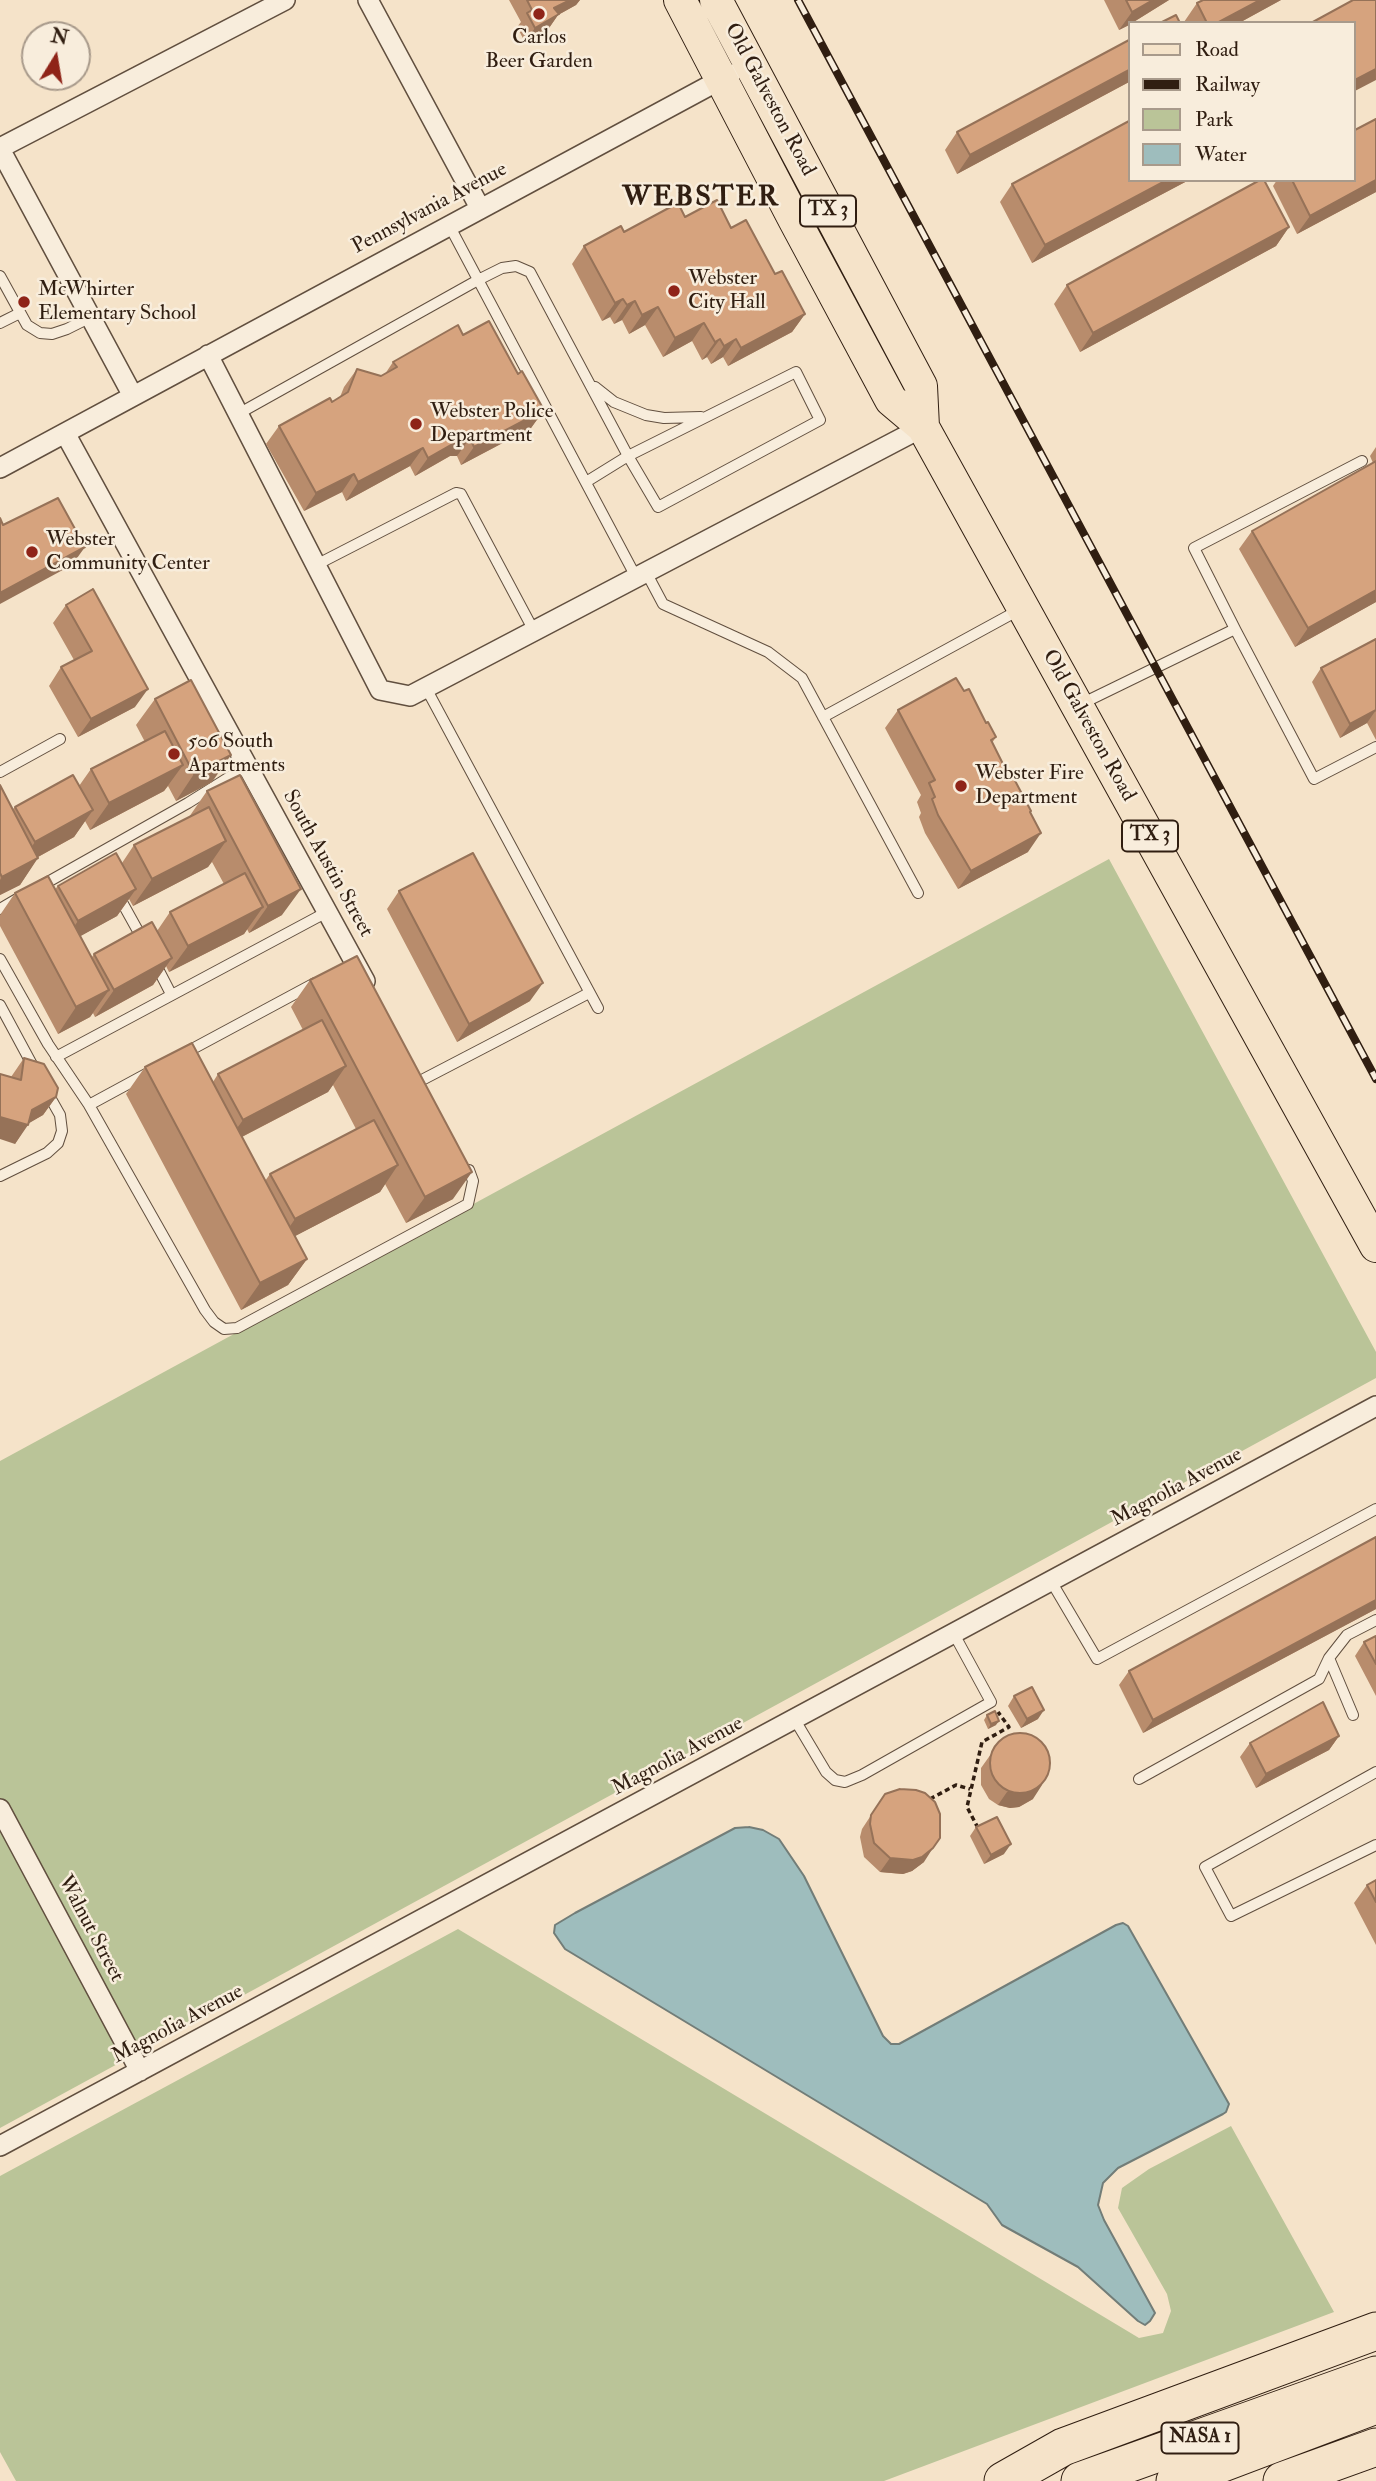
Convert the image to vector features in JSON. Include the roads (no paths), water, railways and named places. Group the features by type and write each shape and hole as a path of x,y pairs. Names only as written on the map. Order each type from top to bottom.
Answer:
{"highway":[{"path":"1003,2481 1063,2447 1376,2331"},
{"name":"NASA 1","path":"1175,2481 1324,2409 1376,2375"},
{"name":"NASA 1","path":"1080,2481 1324,2409 1376,2405"},
{"path":"1282,2481 1376,2447"}],"main road":[{"name":"Old Galveston Road","path":"680,0 891,400 923,427 1376,1246"},
{"name":"Old Galveston Road","path":"716,0 921,386 923,427"},
{"path":"725,84 741,84 750,92 777,148 808,173"}],"street":[{"path":"133,396 0,148 285,0"},
{"path":"368,0 480,208"},
{"name":"Pennsylvania Avenue","path":"65,433 480,208 725,84 749,62"},
{"path":"208,355 380,690 410,696 923,427"},
{"path":"0,468 65,433"},
{"name":"South Austin Street","path":"65,433 327,912 349,966 374,998"},
{"name":"Magnolia Avenue","path":"0,2146 1376,1406"},
{"name":"Walnut Street","path":"0,1810 140,2071"}],"lane":[{"path":"449,225 586,482 641,575 663,604 768,652 802,678 918,893"},
{"path":"238,414 478,280 502,268 516,266 530,272 628,456 658,507 820,420 796,373 628,456 586,482"},
{"path":"0,276 27,325 40,333 52,334 67,330 91,317"},
{"path":"0,323 20,313"},
{"path":"587,379 614,402 646,415 681,418 709,415"},
{"path":"1362,461 1194,548 1314,779 1376,747"},
{"path":"316,565 456,493 461,494 534,631"},
{"path":"823,717 1023,608"},
{"path":"1077,706 1235,629"},
{"path":"426,688 598,1008"},
{"path":"0,772 60,739"},
{"path":"0,909 188,803 247,766"},
{"path":"96,855 103,866"},
{"path":"115,889 146,947"},
{"path":"56,1056 327,912"},
{"path":"0,959 56,1056 89,1105 205,1310 214,1322 224,1329 237,1328 468,1204 472,1181 466,1165"},
{"path":"153,959 171,994"},
{"path":"175,1058 331,975"},
{"path":"420,1081 589,993"},
{"path":"0,1005 60,1115 62,1131 58,1143 47,1153 0,1176"},
{"path":"89,1105 163,1065"},
{"path":"1051,1581 1097,1659 1376,1509"},
{"path":"1139,1779 1319,1679 1329,1658 1348,1635 1376,1620"},
{"path":"795,1720 826,1773 835,1780 845,1782 991,1702 954,1633"},
{"path":"1329,1658 1353,1715"},
{"path":"1376,1772 1205,1867 1231,1916 1376,1845"}],"water":[{"path":"735,1828 763,1830 779,1839 804,1876 883,2036 891,2044 899,2044 1116,1925 1123,1923 1128,1926 1229,2104 1223,2114 1118,2168 1103,2183 1098,2205 1155,2313 1150,2321 1145,2325 1138,2321 1078,2267 1002,2225 987,2204 565,1949 554,1933 555,1925 575,1913"}],"railway":[{"path":"798,0 1376,1079"}],"place":[{"name":"Carlos Beer Garden","path":"539,14"},
{"name":"Webster City Hall","path":"674,291"},
{"name":"McWhirter Elementary School","path":"24,302"},
{"name":"Webster Police Department","path":"416,424"},
{"name":"Webster Community Center","path":"32,552"},
{"name":"506 South Apartments","path":"174,754"},
{"name":"Webster Fire Department","path":"961,786"}],"district":[{"name":"WEBSTER","path":"701,199"}]}
